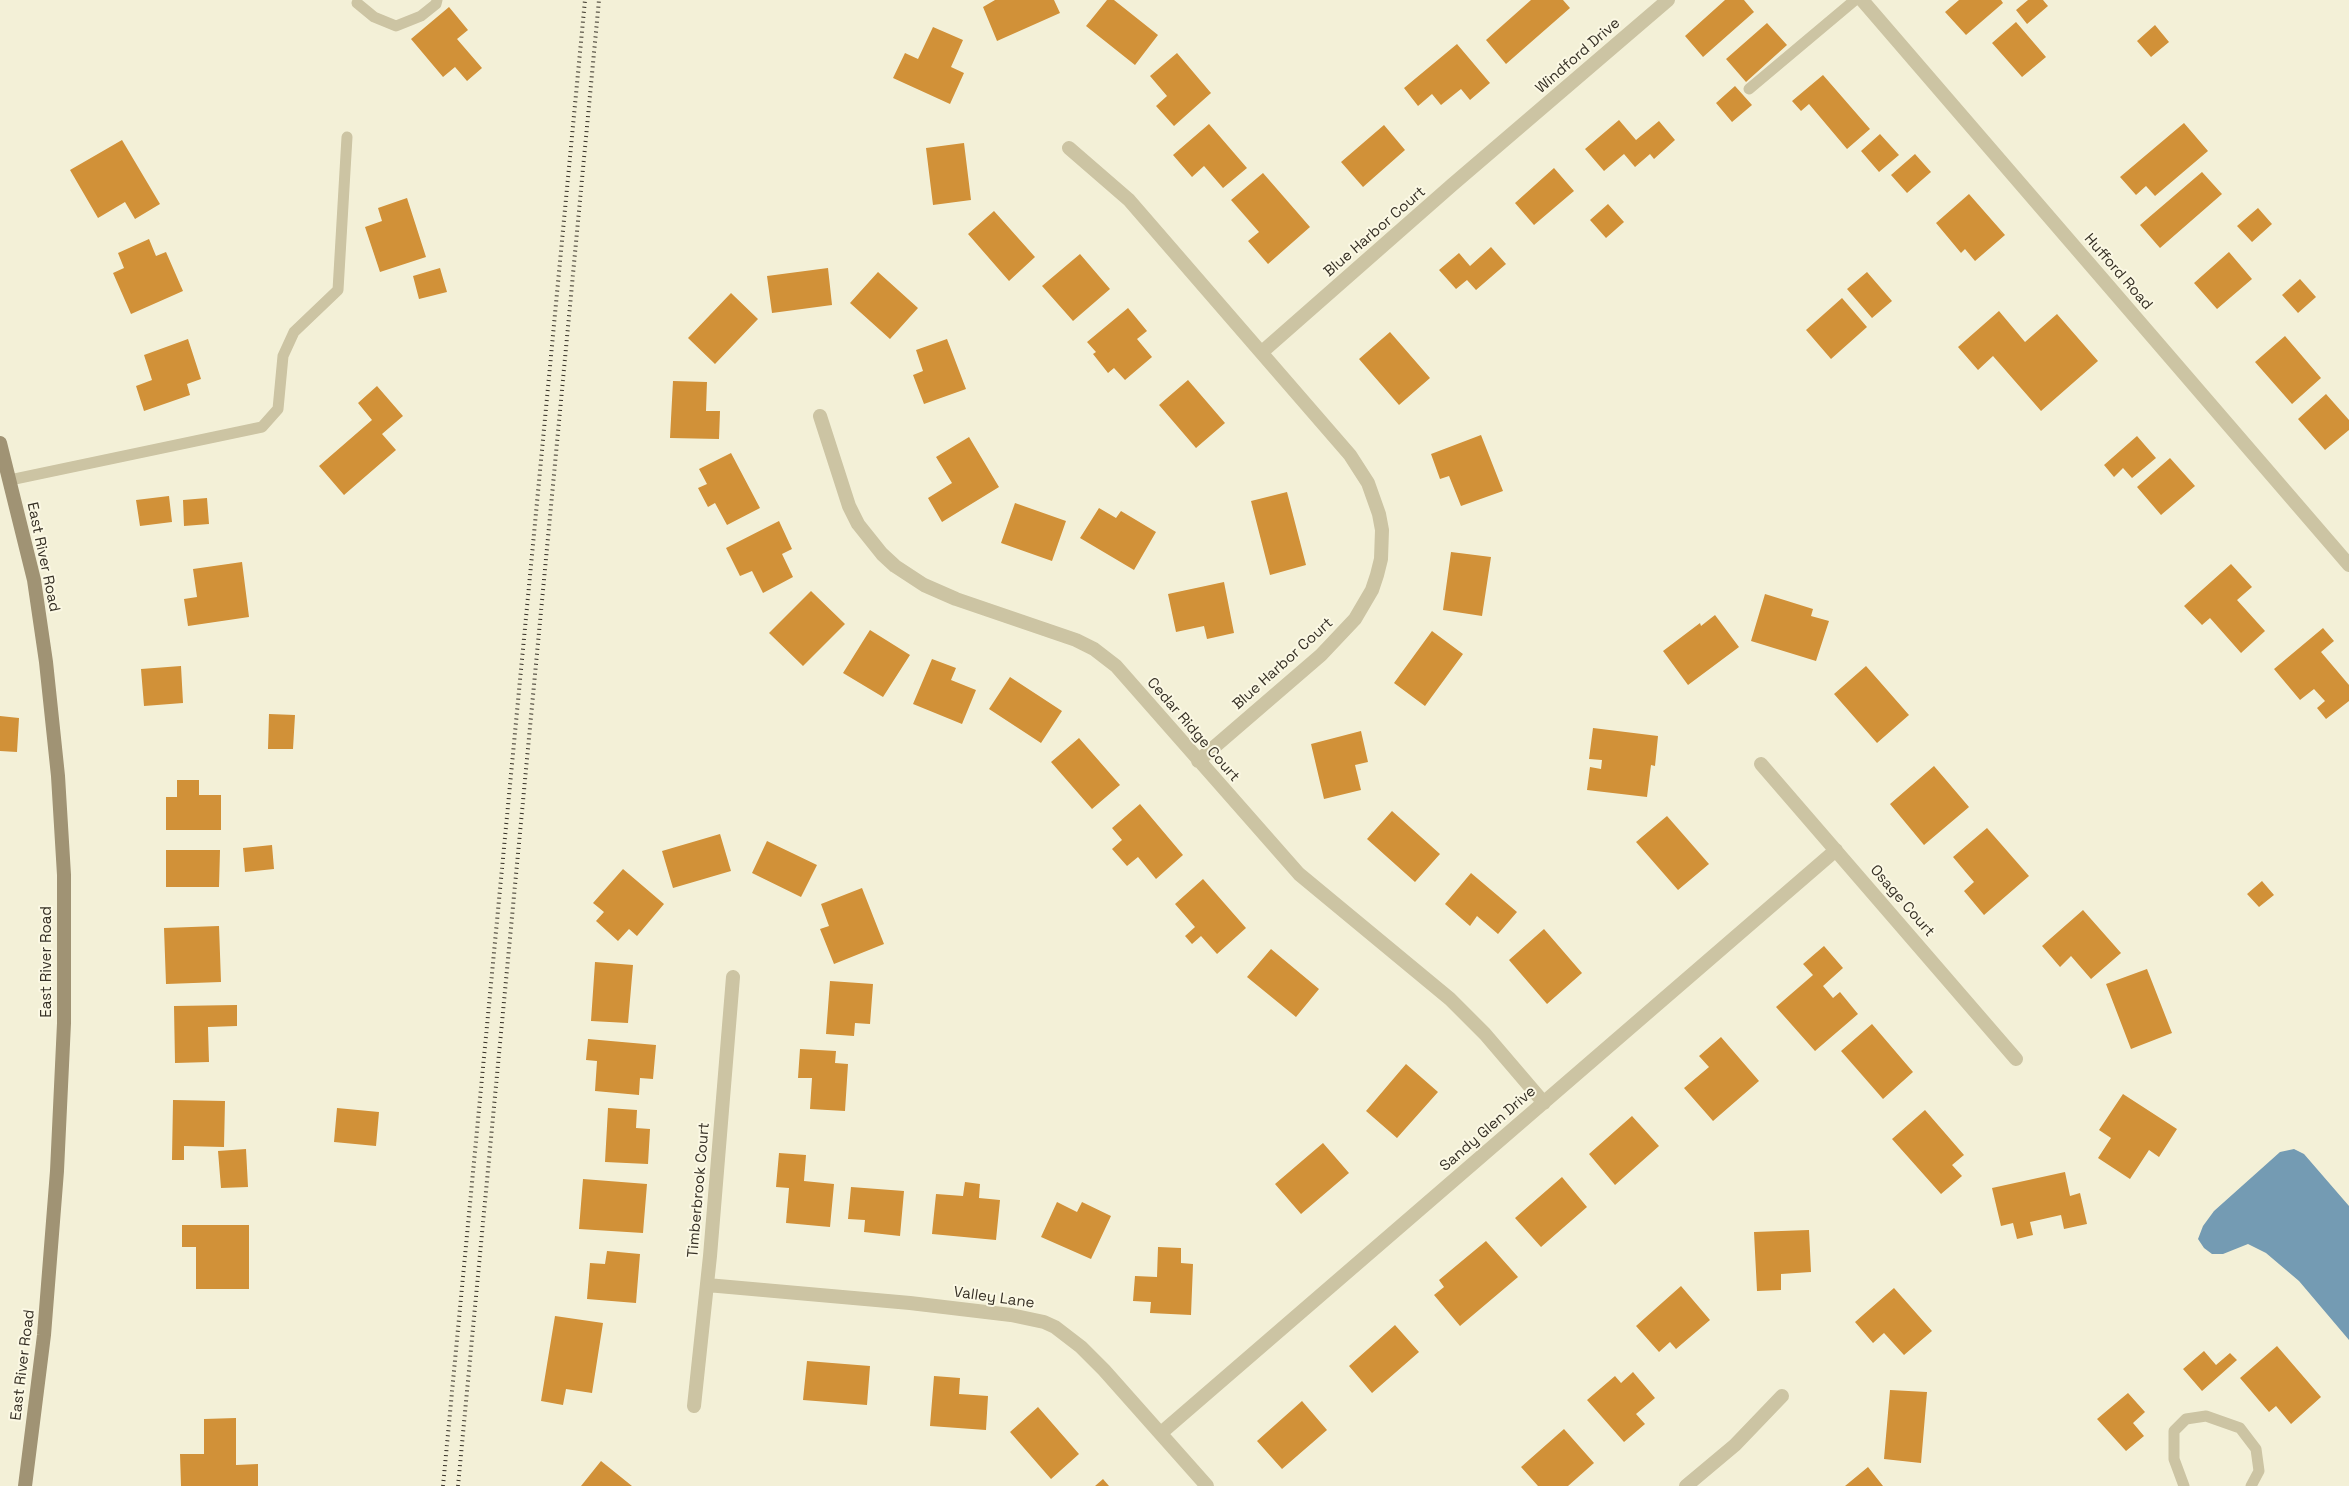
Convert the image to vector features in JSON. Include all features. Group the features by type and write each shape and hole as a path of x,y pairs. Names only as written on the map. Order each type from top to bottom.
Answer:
{"main road":[{"name":"East River Road","path":"0,443 34,580 46,662 58,776 64,875 64,1023 57,1171 44,1335 25,1486"}],"street":[{"name":"Windford Drive","path":"1510,136 1668,0"},
{"name":"Hufford Road","path":"1862,0 2349,566"},
{"name":"Blue Harbor Court","path":"1262,352 1510,136"},
{"name":"Blue Harbor Court","path":"1069,148 1129,200 1350,455 1375,498 1381,522 1381,559 1377,575 1368,598 1345,631 1321,655 1198,761"},
{"name":"Cedar Ridge Court","path":"820,416 849,506 867,535 895,566 924,585 956,599 1054,632 1094,649 1116,666 1299,874 1450,999 1485,1034 1544,1103"},
{"name":"Osage Court","path":"1761,764 2016,1059"},
{"name":"Sandy Glen Drive","path":"1161,1433 1836,850"},
{"name":"Timberbrook Court","path":"694,1406 707,1285 733,977"},
{"name":"Valley Lane","path":"707,1285 910,1303 1011,1315 1044,1322 1055,1327 1081,1347 1161,1433 1207,1486"},
{"path":"1686,1486 1735,1445 1782,1396"}],"lane":[{"path":"357,1 374,17 396,26 421,16 436,4 436,0"},
{"path":"1749,89 1855,0"},
{"path":"10,480 262,427 278,409 282,356 294,332 338,290 347,137"},
{"path":"2184,1486 2174,1459 2174,1431 2186,1418 2206,1416 2240,1428 2256,1449 2259,1471 2251,1486"}],"water":[{"path":"2294,1149 2304,1154 2349,1206 2349,1340 2299,1281 2266,1253 2248,1244 2223,1254 2212,1254 2204,1248 2198,1239 2203,1226 2214,1211 2280,1152"}],"building":[{"path":"995,0 1054,0 1060,13 997,41 983,7"},
{"path":"1107,0 1114,0 1158,35 1135,65 1086,26"},
{"path":"1531,0 1563,0 1570,8 1506,64 1486,40"},
{"path":"1725,0 1744,0 1754,12 1703,57 1685,36"},
{"path":"1959,0 2001,0 2003,3 1966,35 1945,12"},
{"path":"2028,0 2043,0 2048,6 2027,24 2016,10"},
{"path":"449,7 468,30 457,39 482,68 467,81 455,67 443,77 411,39"},
{"path":"2016,22 2046,57 2022,77 1992,43"},
{"path":"1767,23 1787,45 1746,82 1726,59"},
{"path":"2155,25 2169,42 2151,57 2137,41"},
{"path":"933,27 963,40 951,67 964,73 950,104 893,78 905,53 918,59"},
{"path":"1457,44 1490,83 1470,100 1461,89 1441,105 1432,94 1418,106 1404,88"},
{"path":"1177,53 1211,93 1174,126 1156,106 1167,96 1150,76"},
{"path":"1823,75 1870,129 1847,149 1809,104 1801,111 1792,101"},
{"path":"1735,86 1752,105 1732,122 1716,103"},
{"path":"1619,120 1636,140 1659,121 1675,140 1654,159 1650,154 1635,167 1624,154 1604,171 1585,149"},
{"path":"2184,123 2208,151 2155,196 2146,186 2136,195 2120,177"},
{"path":"1209,124 1247,168 1223,188 1204,166 1192,177 1173,155"},
{"path":"1384,125 1405,150 1363,187 1341,162"},
{"path":"1880,134 1899,155 1879,172 1861,151"},
{"path":"122,140 160,204 135,219 125,202 98,218 70,170"},
{"path":"964,143 971,200 933,205 926,148"},
{"path":"1915,154 1931,172 1907,193 1891,175"},
{"path":"1554,168 1574,191 1534,225 1515,203"},
{"path":"2202,172 2222,194 2160,248 2140,225"},
{"path":"1263,173 1310,227 1268,264 1248,241 1259,232 1231,200"},
{"path":"1969,194 2005,235 1975,261 1965,249 1961,253 1936,223"},
{"path":"407,198 426,257 380,272 365,227 382,221 378,208"},
{"path":"1608,204 1624,222 1606,238 1590,220"},
{"path":"2258,208 2272,224 2252,242 2237,226"},
{"path":"994,211 1035,257 1009,281 968,234"},
{"path":"149,239 156,256 166,252 183,291 131,314 113,273 124,268 118,253"},
{"path":"1491,247 1506,264 1476,290 1467,280 1456,289 1439,270 1459,253 1470,266"},
{"path":"2229,252 2252,279 2217,309 2194,283"},
{"path":"1080,254 1110,289 1073,321 1042,286"},
{"path":"440,268 447,292 419,299 413,276"},
{"path":"828,268 832,305 772,313 767,276"},
{"path":"878,272 918,308 890,339 850,303"},
{"path":"1867,272 1892,301 1872,318 1847,289"},
{"path":"2300,279 2316,297 2298,313 2282,295"},
{"path":"731,293 758,319 715,364 688,338"},
{"path":"1842,298 1867,327 1831,359 1806,330"},
{"path":"1128,308 1147,331 1137,339 1152,357 1125,380 1114,368 1108,373 1093,354 1096,352 1087,342"},
{"path":"1999,311 2025,342 2057,314 2098,361 2041,411 1993,356 1978,370 1958,347"},
{"path":"1390,332 1430,378 1399,405 1359,359"},
{"path":"2285,336 2321,378 2292,404 2255,362"},
{"path":"188,339 201,379 187,384 190,395 144,411 136,386 152,380 144,355"},
{"path":"947,339 966,389 924,404 913,375 923,371 916,350"},
{"path":"1188,380 1225,423 1196,448 1159,405"},
{"path":"673,381 707,382 706,411 720,411 719,439 670,438"},
{"path":"377,386 403,416 382,434 396,450 344,495 319,466 372,420 358,403"},
{"path":"2326,394 2349,420 2349,430 2325,450 2298,419"},
{"path":"1481,435 1503,491 1461,506 1449,476 1440,479 1431,454"},
{"path":"2137,436 2156,458 2132,478 2123,468 2114,477 2104,465"},
{"path":"969,437 999,487 942,522 928,498 952,483 936,457"},
{"path":"731,453 760,508 727,525 715,503 708,507 698,488 707,484 699,469"},
{"path":"2170,458 2195,486 2161,515 2137,487"},
{"path":"1287,492 1306,565 1270,575 1251,501"},
{"path":"169,496 172,522 140,526 136,500"},
{"path":"207,498 209,524 184,526 183,500"},
{"path":"1015,503 1066,521 1052,561 1001,543"},
{"path":"1099,508 1116,518 1121,511 1156,532 1134,570 1080,538"},
{"path":"779,521 792,549 782,554 793,577 763,593 752,571 740,576 726,548"},
{"path":"1451,552 1491,557 1482,616 1443,610"},
{"path":"242,562 249,617 188,626 184,599 197,597 193,569"},
{"path":"2231,564 2252,587 2237,600 2265,631 2241,653 2210,618 2202,625 2184,606"},
{"path":"1224,582 1234,633 1207,639 1204,626 1176,632 1168,594"},
{"path":"811,591 845,624 803,666 769,633"},
{"path":"1765,594 1813,609 1811,616 1829,621 1816,661 1751,641"},
{"path":"1715,615 1739,647 1688,685 1663,651 1700,623 1701,626"},
{"path":"2323,628 2334,641 2321,652 2349,685 2349,701 2326,719 2317,708 2325,701 2314,689 2300,700 2274,669"},
{"path":"870,630 910,655 883,697 843,673"},
{"path":"1432,631 1463,654 1425,706 1394,683"},
{"path":"932,659 956,668 951,680 976,690 962,724 913,704"},
{"path":"181,666 183,703 144,706 141,669"},
{"path":"1866,666 1909,715 1877,743 1834,694"},
{"path":"1010,677 1062,711 1041,743 989,709"},
{"path":"269,714 295,715 293,749 268,749"},
{"path":"0,716 19,718 17,752 0,751"},
{"path":"1593,728 1658,736 1655,766 1651,765 1647,797 1587,790 1590,767 1601,769 1602,760 1589,759"},
{"path":"1361,731 1368,762 1355,765 1361,790 1324,799 1311,744"},
{"path":"1079,738 1120,785 1092,809 1051,762"},
{"path":"1934,766 1969,807 1924,845 1890,804"},
{"path":"177,780 199,780 199,795 221,795 221,830 166,830 166,797 177,797"},
{"path":"1140,804 1183,855 1156,879 1138,857 1127,866 1112,849 1122,840 1112,828"},
{"path":"1392,811 1440,854 1415,882 1367,839"},
{"path":"1667,816 1709,864 1678,890 1636,842"},
{"path":"1987,828 2029,876 1984,915 1964,891 1974,882 1953,857"},
{"path":"720,834 731,871 673,888 662,851"},
{"path":"767,841 817,865 801,897 752,873"},
{"path":"272,845 274,869 245,872 243,848"},
{"path":"166,850 220,850 219,887 166,887"},
{"path":"623,869 664,904 637,936 629,929 618,941 596,921 604,912 593,903"},
{"path":"1471,873 1517,912 1498,934 1477,916 1470,926 1445,904"},
{"path":"1203,879 1246,928 1217,954 1201,936 1192,944 1185,936 1195,927 1175,904"},
{"path":"2262,881 2274,895 2259,907 2247,894"},
{"path":"862,888 884,944 834,964 820,929 829,926 821,904"},
{"path":"2083,910 2121,953 2091,979 2071,956 2060,967 2042,946"},
{"path":"219,926 221,982 166,984 164,928"},
{"path":"1544,929 1582,973 1547,1004 1509,960"},
{"path":"1824,946 1843,968 1823,986 1833,998 1840,992 1858,1014 1815,1051 1776,1007 1813,975 1803,964"},
{"path":"1271,949 1319,989 1296,1017 1247,977"},
{"path":"595,962 633,965 628,1023 591,1021"},
{"path":"2147,969 2172,1033 2131,1049 2106,984"},
{"path":"830,981 873,984 870,1024 855,1023 854,1036 826,1034"},
{"path":"237,1005 237,1026 208,1027 209,1062 175,1063 174,1006"},
{"path":"1872,1024 1913,1072 1883,1099 1841,1051"},
{"path":"1721,1037 1759,1081 1713,1121 1684,1088 1709,1067 1699,1056"},
{"path":"588,1039 656,1045 653,1079 640,1078 639,1095 595,1091 597,1061 586,1060"},
{"path":"800,1049 836,1051 835,1063 848,1064 845,1111 810,1109 812,1078 798,1078"},
{"path":"1406,1064 1438,1092 1397,1138 1366,1111"},
{"path":"2123,1094 2177,1129 2159,1157 2149,1150 2130,1179 2098,1158 2111,1138 2099,1130"},
{"path":"173,1100 225,1101 224,1147 184,1146 184,1160 172,1160"},
{"path":"337,1108 379,1112 376,1146 334,1142"},
{"path":"608,1108 637,1110 636,1128 650,1129 648,1164 605,1162"},
{"path":"1925,1110 1964,1155 1952,1165 1962,1176 1941,1194 1892,1139"},
{"path":"1632,1116 1659,1146 1615,1185 1589,1154"},
{"path":"1323,1143 1349,1173 1301,1214 1275,1184"},
{"path":"246,1149 248,1187 221,1188 218,1151"},
{"path":"779,1153 806,1155 804,1181 834,1184 830,1227 786,1223 789,1188 776,1187"},
{"path":"2065,1172 2070,1196 2080,1193 2087,1224 2064,1229 2061,1215 2030,1222 2033,1235 2017,1239 2013,1223 2001,1226 1992,1188"},
{"path":"1562,1177 1587,1207 1541,1247 1515,1218"},
{"path":"583,1179 647,1184 643,1233 579,1229"},
{"path":"965,1182 980,1184 979,1198 1000,1200 996,1240 932,1234 936,1194 963,1196"},
{"path":"851,1187 904,1191 900,1236 864,1232 865,1220 848,1219"},
{"path":"1057,1202 1077,1212 1082,1202 1111,1216 1091,1259 1041,1237"},
{"path":"182,1225 249,1225 249,1289 196,1289 196,1247 182,1247"},
{"path":"1809,1230 1811,1272 1781,1274 1781,1290 1757,1291 1754,1232"},
{"path":"1486,1241 1518,1277 1460,1326 1434,1295 1444,1287 1439,1280"},
{"path":"1158,1247 1181,1248 1181,1263 1193,1264 1191,1315 1150,1313 1151,1302 1133,1301 1135,1276 1157,1277"},
{"path":"607,1251 640,1254 636,1303 587,1299 590,1263 605,1264"},
{"path":"1681,1286 1710,1320 1676,1349 1670,1342 1659,1352 1636,1326"},
{"path":"1894,1288 1932,1331 1904,1355 1884,1333 1873,1343 1855,1322"},
{"path":"555,1316 603,1323 592,1393 566,1389 563,1405 541,1401"},
{"path":"1395,1325 1419,1352 1372,1393 1349,1366"},
{"path":"2277,1346 2321,1397 2291,1424 2276,1406 2269,1412 2240,1378"},
{"path":"2204,1351 2216,1365 2230,1353 2237,1360 2202,1391 2183,1369"},
{"path":"807,1361 870,1366 867,1405 803,1400"},
{"path":"1633,1372 1655,1398 1636,1414 1645,1424 1624,1442 1587,1400 1615,1376 1621,1383"},
{"path":"934,1376 960,1378 959,1394 988,1396 986,1430 930,1426"},
{"path":"1890,1390 1927,1392 1921,1463 1884,1459"},
{"path":"2128,1393 2145,1412 2133,1423 2144,1436 2126,1451 2097,1419"},
{"path":"1302,1401 1327,1430 1282,1469 1257,1441"},
{"path":"1038,1407 1079,1454 1051,1479 1010,1432"},
{"path":"236,1418 236,1465 258,1464 258,1486 181,1486 180,1454 204,1454 204,1419"},
{"path":"1564,1429 1594,1463 1568,1486 1538,1486 1521,1467"},
{"path":"601,1461 632,1486 581,1486"},
{"path":"1868,1467 1883,1486 1845,1486"},
{"path":"1103,1479 1109,1486 1095,1486"}],"railway":[{"path":"443,1486 585,0"},
{"path":"458,1486 599,0"}]}
